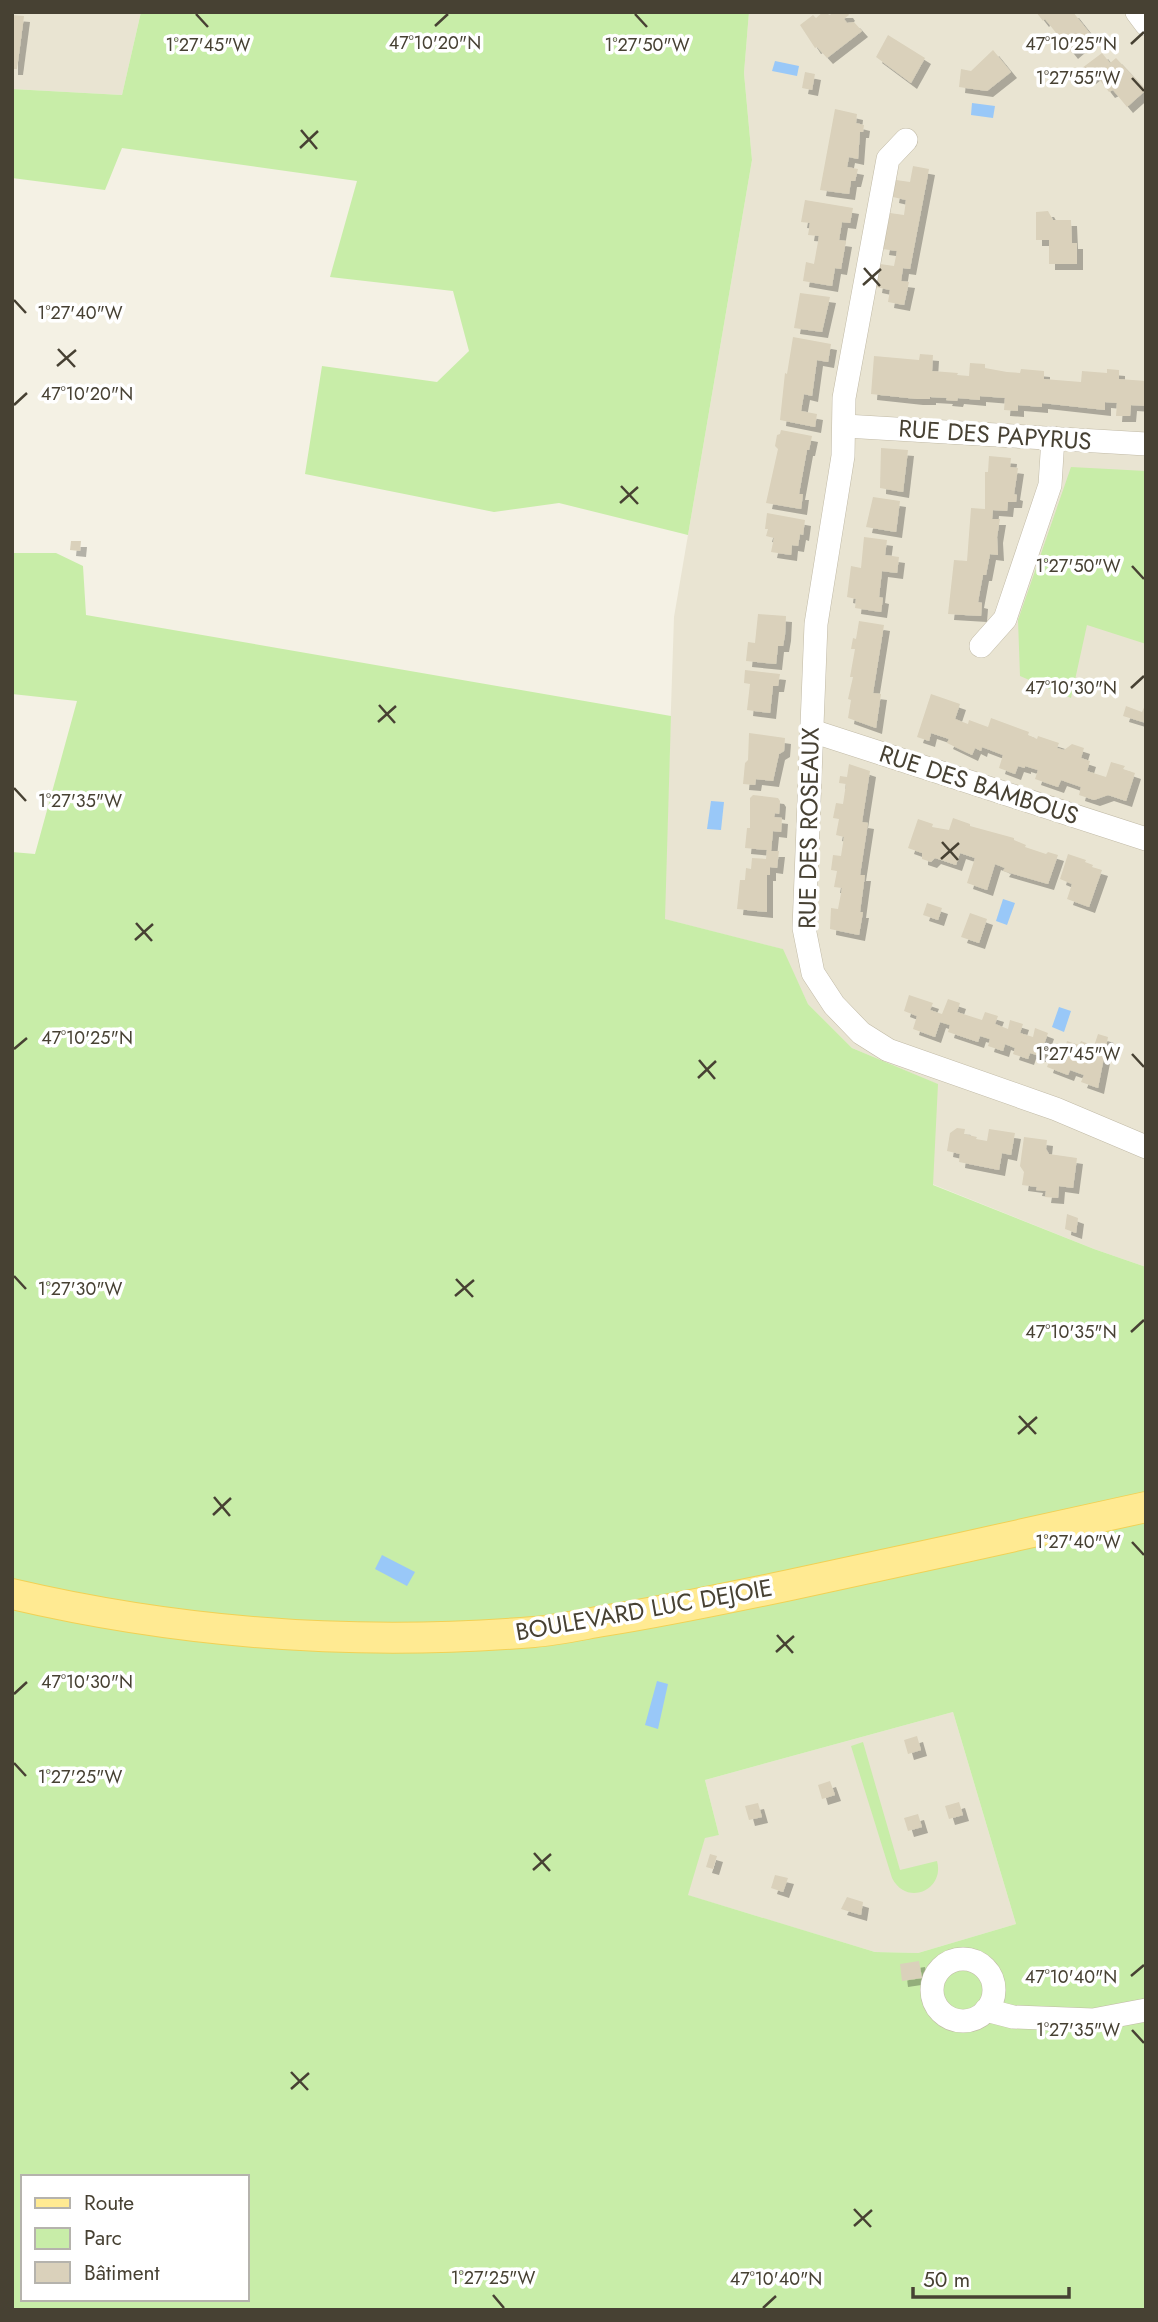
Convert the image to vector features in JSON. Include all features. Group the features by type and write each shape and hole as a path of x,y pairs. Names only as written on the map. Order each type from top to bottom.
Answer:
{"main road":[{"name":"BOULEVARD LUC DEJOIE","path":"12,1594 106,1615 198,1627 312,1637 427,1638 537,1632 652,1614 1146,1507"}],"street":[{"name":"RUE DES ROSEAUX","path":"906,140 888,159 845,398 844,456 816,624 804,928 813,973 834,1005 861,1033 888,1050 1056,1109 1146,1147"},
{"name":"RUE DES PAPYRUS","path":"845,426 1146,444"},
{"path":"981,646 1004,619 1050,485 1053,438"},
{"name":"RUE DES BAMBOUS","path":"812,732 1146,839"},
{"path":"986,2010 1013,2017 1093,2020 1146,2010"}],"shaded area":[{"path":"12,12 141,12 122,95 12,89"},
{"path":"749,12 1146,12 1146,1267 932,1184 937,1084 852,1048 808,1004 782,949 664,919 674,617 752,160 744,73"},
{"path":"953,1712 1016,1924 918,1953 875,1952 687,1895 705,1837 719,1835 705,1780"}],"green space":[{"path":"141,12 749,12 744,73 752,160 688,535 559,503 494,512 305,474 322,366 437,382 469,351 453,291 330,277 357,181 122,148 105,190 12,178 12,89 122,95"},
{"path":"1071,467 1146,471 1146,644 1087,625 1071,698 1020,676 1018,620"},
{"path":"12,553 56,553 83,566 86,615 671,716 665,919 783,949 808,1004 852,1048 938,1084 933,1185 1146,1267 1146,2310 12,2310 12,852 35,854 77,701 12,694","holes":["953,1712 1016,1924 918,1953 875,1952 688,1895 705,1838 719,1835 705,1780"]},
{"path":"863,1742 900,1870 937,1861 935,1880 923,1891 906,1892 892,1878 851,1746"}],"water":[{"path":"775,61 799,66 797,76 772,71"},
{"path":"972,103 995,106 993,118 971,115"},
{"path":"711,801 724,802 721,830 707,829"},
{"path":"1003,899 1015,903 1007,925 996,921"},
{"path":"1059,1007 1071,1011 1064,1032 1052,1027"},
{"path":"382,1555 415,1572 407,1586 375,1569"},
{"path":"657,1681 668,1684 658,1729 645,1725"}],"building":[{"path":"823,12 830,15 833,12 847,12 849,15 844,19 847,23 854,22 862,31 827,58 815,48 800,25 813,15 816,18"},
{"path":"1036,12 1073,12 1092,36 1072,53 1045,19 1043,21"},
{"path":"12,15 24,16 17,69 12,69"},
{"path":"888,35 925,58 911,83 876,57"},
{"path":"993,50 1011,72 987,91 959,87 961,69 971,71"},
{"path":"1102,53 1110,63 1116,58 1146,90 1127,107 1113,90 1109,92 1095,74 1090,78 1082,68"},
{"path":"805,72 815,74 812,90 802,88"},
{"path":"835,109 857,114 856,123 864,125 863,132 860,132 858,159 849,157 847,167 858,169 855,181 851,181 849,194 820,190"},
{"path":"913,166 929,169 910,269 903,268 901,281 909,282 904,305 888,302 890,290 876,287 880,264 894,266 897,251 883,249 890,213 904,215 906,200 893,197 896,180 910,182"},
{"path":"805,200 853,208 850,223 842,222 839,240 846,241 841,269 835,268 832,286 803,281 806,262 814,264 819,236 808,235 810,223 801,222"},
{"path":"1048,211 1053,220 1071,220 1072,243 1077,243 1077,264 1049,264 1049,240 1036,240 1036,212"},
{"path":"800,293 830,297 822,332 794,328"},
{"path":"793,337 831,344 828,362 817,360 812,396 804,394 801,411 817,414 815,427 780,420 785,373 787,374"},
{"path":"920,354 933,355 932,371 969,376 970,363 985,364 985,368 1007,372 1020,373 1021,369 1044,371 1044,379 1081,382 1082,371 1107,373 1107,369 1119,370 1119,379 1146,381 1146,406 1131,405 1130,416 1116,416 1117,403 1105,402 1105,410 1042,403 1042,407 1018,405 1018,411 1004,410 1005,398 980,396 980,400 958,398 957,401 946,400 947,398 917,399 871,394 874,356 919,360"},
{"path":"781,430 812,436 799,494 803,494 801,509 766,503 778,449 775,446 777,435"},
{"path":"881,448 908,450 903,492 880,488"},
{"path":"989,456 1011,458 1010,467 1018,468 1014,494 1017,495 1016,502 1008,502 1007,511 993,510 992,519 1000,519 998,555 990,554 986,575 983,575 978,602 982,603 981,616 948,614 954,560 967,561 971,508 985,509 985,472 988,472"},
{"path":"873,497 900,501 896,532 866,527"},
{"path":"767,513 805,520 803,535 800,534 798,546 792,545 791,555 771,552 774,538 766,536"},
{"path":"864,537 887,540 885,555 899,557 897,573 882,571 879,597 883,598 881,612 855,608 856,599 847,597 851,566 861,568"},
{"path":"71,541 81,541 80,551 70,550"},
{"path":"758,614 786,616 783,646 778,646 776,664 746,661 748,642 755,643"},
{"path":"859,621 884,625 873,693 881,694 876,728 848,718 851,700 848,699 853,677 850,677 855,649 851,649"},
{"path":"745,670 780,674 778,686 773,686 770,713 747,710 750,684 744,683"},
{"path":"931,694 960,704 955,719 968,724 969,720 988,727 991,718 1029,732 1028,735 1037,739 1038,736 1059,743 1057,748 1064,750 1072,744 1084,748 1081,758 1090,761 1087,771 1106,777 1111,762 1125,766 1123,769 1135,773 1126,801 1108,795 1094,800 1079,795 1081,787 1061,780 1058,787 1035,779 1038,770 1025,766 1018,766 1015,774 999,768 1003,755 982,747 981,751 975,748 972,755 947,743 949,739 931,733 929,741 917,737"},
{"path":"1146,703 1146,723 1123,716 1126,706 1142,712"},
{"path":"749,733 785,738 784,751 779,754 773,781 756,779 755,785 743,784 745,763 748,760"},
{"path":"849,764 870,771 862,822 868,823 860,875 865,875 859,935 830,929 831,908 838,909 842,888 834,887 837,871 831,870 833,855 841,856 844,837 836,835 839,819 833,818 836,803 843,804 846,784 839,783 840,776 847,777"},
{"path":"753,795 778,798 780,801 779,814 775,813 774,817 782,818 781,832 773,831 771,851 779,851 777,868 770,867 770,875 767,875 767,912 737,909 740,880 745,880 746,868 751,869 752,858 766,859 767,850 745,848 747,828 750,828 750,798"},
{"path":"953,818 970,826 1014,838 1026,845 1025,847 1058,855 1048,884 1003,871 1005,868 995,864 987,890 967,883 975,858 960,853 956,865 935,858 931,862 922,859 922,853 908,848 918,819 933,824 932,827 949,830"},
{"path":"1068,854 1086,860 1092,867 1102,870 1089,907 1067,899 1072,884 1060,879"},
{"path":"927,903 942,908 938,920 923,915"},
{"path":"970,913 987,919 979,943 961,937"},
{"path":"909,995 933,1003 930,1010 942,1014 948,999 960,1003 957,1012 982,1020 985,1012 998,1016 995,1024 1008,1029 1010,1020 1023,1024 1020,1033 1033,1037 1035,1028 1048,1033 1040,1056 1030,1053 1028,1059 1013,1054 1015,1048 1005,1044 1003,1051 988,1046 990,1039 980,1036 978,1042 948,1032 950,1025 940,1022 935,1037 913,1029 917,1016 904,1011"},
{"path":"1098,1034 1108,1037 1098,1088 1081,1082 1084,1075 1070,1070 1068,1075 1047,1067 1055,1044 1065,1048 1067,1041 1079,1045 1081,1041 1094,1046"},
{"path":"957,1128 965,1129 964,1134 987,1141 989,1129 1015,1133 1011,1155 1002,1153 999,1170 959,1162 960,1154 947,1151 950,1133"},
{"path":"1024,1137 1047,1140 1046,1149 1049,1154 1077,1158 1073,1188 1059,1186 1058,1198 1045,1197 1046,1191 1022,1185 1024,1172 1020,1166"},
{"path":"1067,1214 1078,1218 1076,1233 1065,1229"},
{"path":"917,1736 921,1750 908,1754 904,1740"},
{"path":"830,1781 835,1795 822,1799 818,1785"},
{"path":"959,1802 963,1815 949,1819 945,1806"},
{"path":"758,1803 762,1817 749,1820 745,1806"},
{"path":"918,1814 922,1827 908,1831 904,1818"},
{"path":"710,1854 717,1856 713,1869 706,1867"},
{"path":"775,1875 788,1878 783,1892 771,1888"},
{"path":"847,1897 863,1902 861,1915 841,1909"},
{"path":"919,1961 922,1978 902,1981 900,1964"}]}
